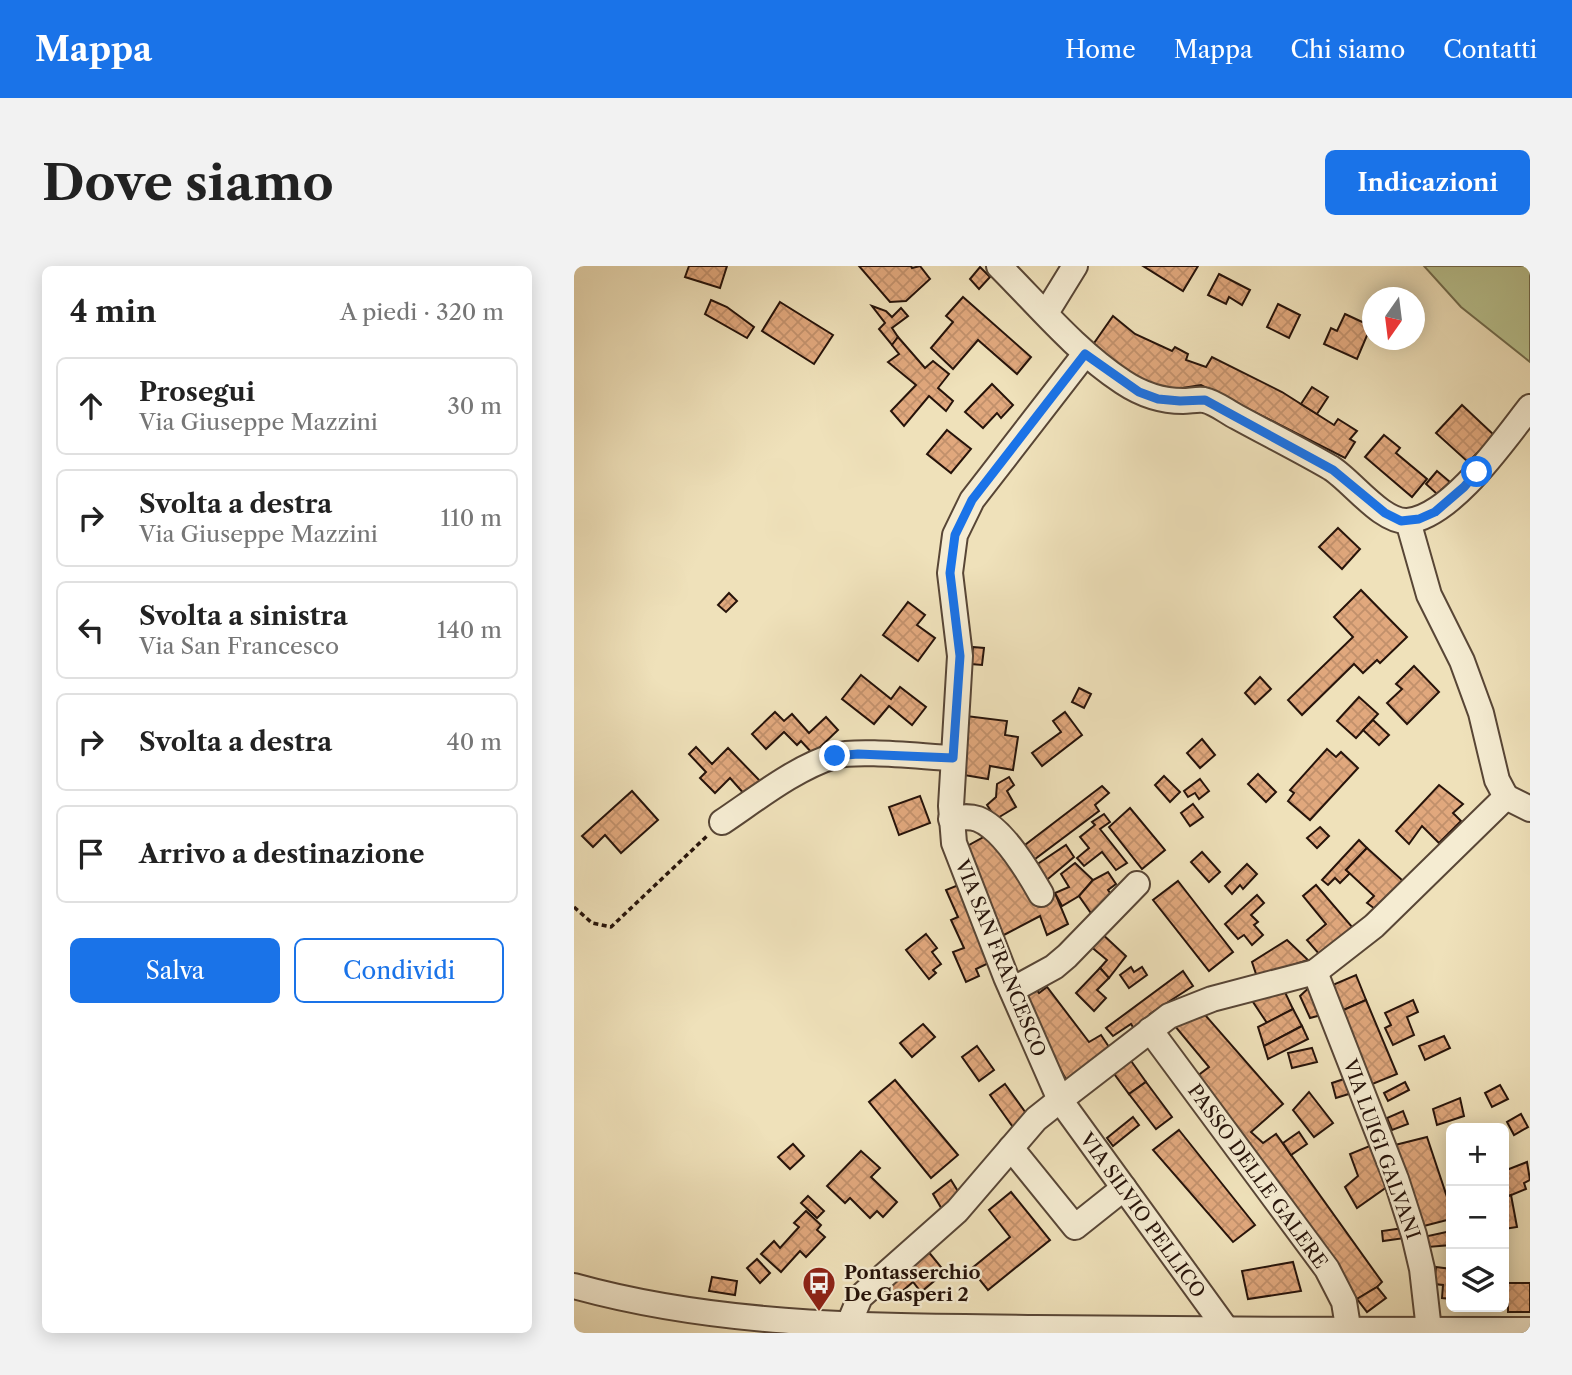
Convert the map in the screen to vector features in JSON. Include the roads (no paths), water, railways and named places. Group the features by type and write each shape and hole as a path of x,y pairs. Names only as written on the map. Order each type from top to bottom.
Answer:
{"street":[{"path":"999,266 1085,354 1139,392 1158,399 1205,400 1333,470 1393,518 1408,521 1435,512 1464,487 1530,407"},
{"path":"1046,313 1075,266"},
{"name":"VIA SAN FRANCESCO","path":"1059,1100 954,843 951,819 953,758 960,665 950,573 955,535 972,500 1085,354"},
{"path":"1408,521 1429,596 1462,661 1481,713 1497,780 1506,797 1530,809"},
{"path":"722,822 774,787 835,756 858,754 953,758"},
{"path":"848,1326 860,1297 957,1211 1036,1119 1059,1100 1169,1016 1212,999 1315,972 1374,926 1506,797"},
{"path":"951,819 966,816 980,820 990,827 1022,861 1041,894"},
{"path":"1012,990 1054,967 1067,956 1137,884"},
{"name":"VIA LUIGI GALVANI","path":"1315,972 1411,1223 1422,1269 1429,1330"},
{"name":"PASSO DELLE GALERE","path":"1150,1030 1327,1269 1344,1302 1349,1332"},
{"name":"VIA SILVIO PELLICO","path":"1059,1100 1227,1330"},
{"path":"1011,1148 1076,1227 1124,1188"},
{"path":"574,1286 706,1313 848,1326 1349,1332 1530,1330"}],"place":[{"name":"Pontasserchio De Gasperi 2","path":"819,1313"}]}
